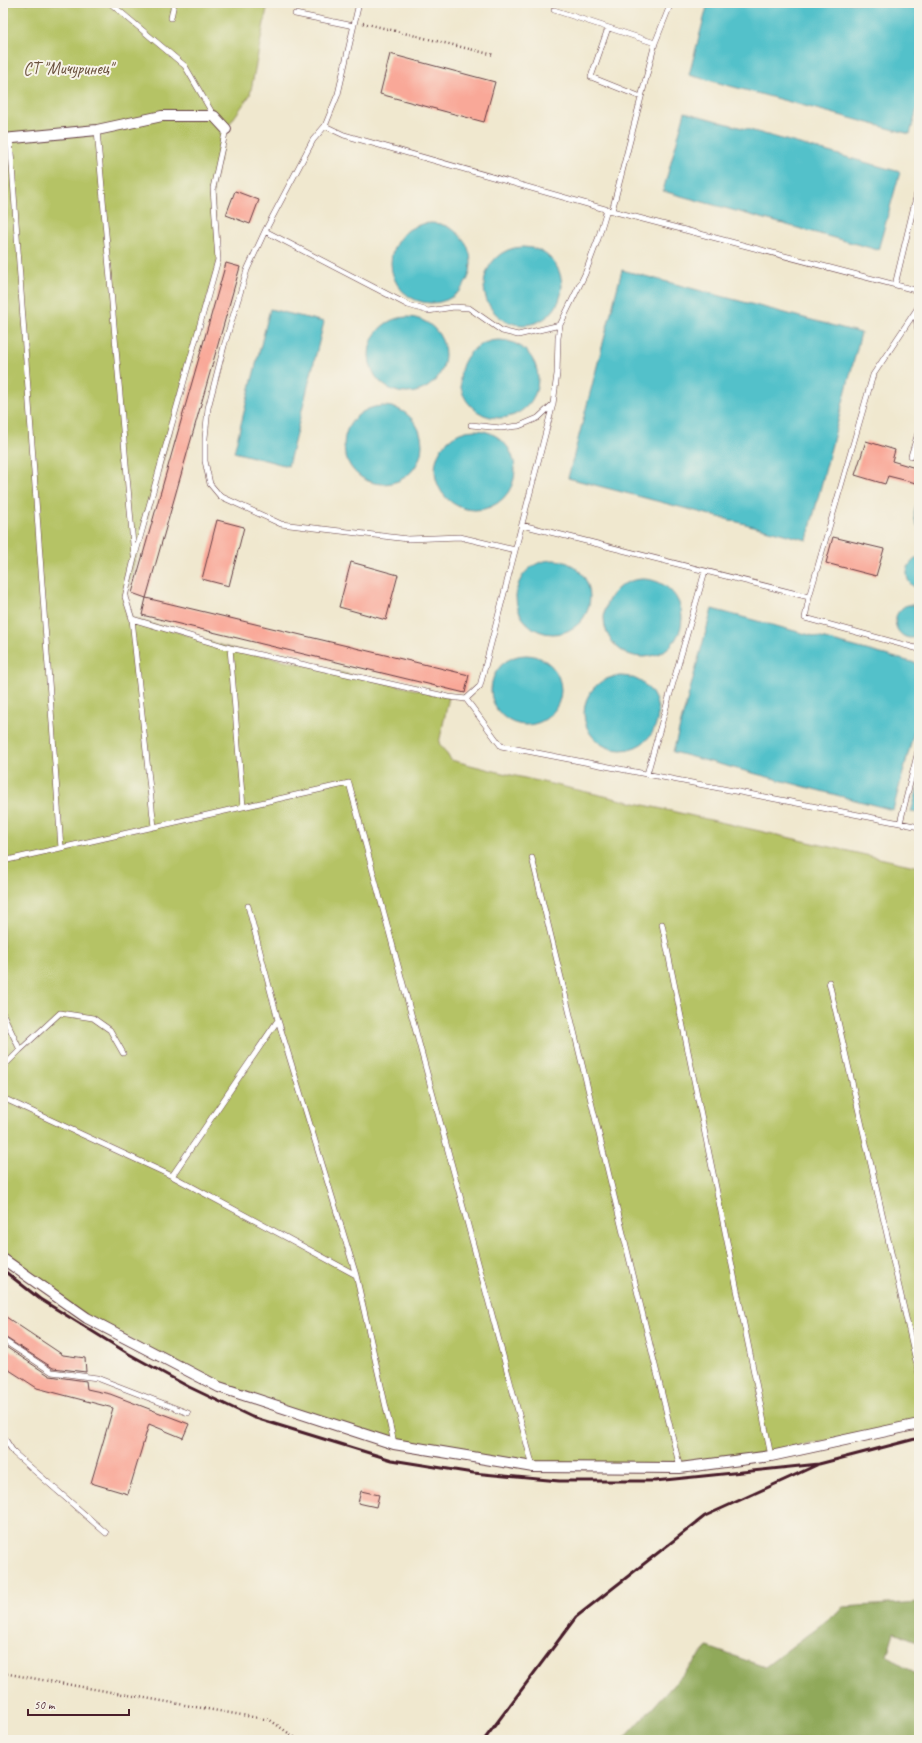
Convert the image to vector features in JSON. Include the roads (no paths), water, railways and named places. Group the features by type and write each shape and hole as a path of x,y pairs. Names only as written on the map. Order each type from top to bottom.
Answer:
{"street":[{"path":"6,138 96,130 162,116 214,116 226,129"},
{"path":"3,1259 87,1318 219,1387 394,1444 533,1467 680,1468 771,1456 919,1424"}],"lane":[{"path":"3,10 5,3"},
{"path":"110,3 185,66 214,116"},
{"path":"171,18 174,3"},
{"path":"359,3 338,94 325,126 313,140 265,231 247,270 208,408 205,438 205,461 210,484 220,496 281,524 408,539 460,537 515,550"},
{"path":"466,699 480,686 553,404 557,374 558,338 560,325 585,274 609,210 655,44 671,3"},
{"path":"554,10 655,44"},
{"path":"295,14 355,23"},
{"path":"608,28 591,77 641,97"},
{"path":"325,126 344,135 609,210 919,291"},
{"path":"154,827 132,619 125,597 134,559 218,260 213,188 226,129"},
{"path":"96,130 134,559"},
{"path":"6,138 61,848"},
{"path":"895,285 919,185"},
{"path":"265,231 408,305 428,311 454,307 469,308 502,331 518,335 560,325"},
{"path":"919,306 873,375 809,597 805,618 919,649"},
{"path":"915,312 919,336"},
{"path":"471,425 501,428 519,426 538,418 553,404"},
{"path":"911,456 919,430"},
{"path":"522,525 809,597"},
{"path":"647,774 705,571"},
{"path":"132,619 230,648 448,697 466,699 501,746 919,827"},
{"path":"230,648 243,807"},
{"path":"900,823 919,748"},
{"path":"3,861 349,783 533,1467"},
{"path":"532,858 680,1468"},
{"path":"248,906 278,1020 356,1275 394,1444"},
{"path":"662,924 771,1456"},
{"path":"829,982 919,1374"},
{"path":"3,1067 60,1013 93,1018 110,1030 123,1053"},
{"path":"3,1014 20,1050"},
{"path":"172,1176 278,1020"},
{"path":"3,1098 172,1176 356,1275"},
{"path":"3,1340 52,1372 97,1378 188,1413"},
{"path":"3,1436 14,1453 106,1533"}],"water":[{"path":"708,3 919,3 919,101 910,134 689,75"},
{"path":"685,112 900,172 878,250 663,191"},
{"path":"431,223 446,226 459,235 468,248 471,263 468,278 459,291 446,300 431,303 416,300 403,291 394,278 391,263 394,248 403,235 416,226"},
{"path":"515,247 531,247 545,253 556,264 562,278 562,294 556,308 545,319 531,325 515,325 501,319 490,308 484,294 484,278 490,264 501,253"},
{"path":"622,270 861,333 807,540 568,478"},
{"path":"270,309 324,322 288,466 234,452"},
{"path":"407,317 421,320 434,328 442,341 445,355 442,369 434,382 421,390 407,393 393,390 380,382 372,369 369,355 372,341 380,328 393,320"},
{"path":"499,340 514,343 527,351 535,364 538,379 535,394 527,407 514,415 499,418 484,415 471,407 463,394 460,379 463,364 471,351 484,343"},
{"path":"383,406 398,409 405,413 415,423 419,430 422,445 419,460 415,467 405,477 398,481 383,484 368,481 361,477 351,467 347,460 344,445 347,430 351,423 361,413 368,409"},
{"path":"475,430 490,433 503,442 512,455 515,470 512,485 503,498 490,507 475,510 460,507 447,498 438,485 435,470 438,455 447,442 460,433"},
{"path":"919,499 919,528 915,521 914,514 915,506"},
{"path":"919,557 919,589 910,583 907,573 910,564"},
{"path":"553,560 567,563 579,571 587,583 590,597 587,611 579,623 567,631 553,634 539,631 527,623 519,611 516,597 519,583 527,571 539,563"},
{"path":"635,579 651,579 665,585 676,596 682,610 682,626 676,640 665,651 651,657 635,657 621,651 610,640 604,626 604,610 610,596 621,585"},
{"path":"907,605 919,607 919,636 912,638 905,637 900,633 895,622 896,616 900,610"},
{"path":"712,609 919,664 919,713 893,810 673,752"},
{"path":"519,655 533,655 546,660 556,670 561,683 561,697 556,710 546,720 533,725 519,725 506,720 496,710 491,697 491,683 496,670 506,660"},
{"path":"621,676 642,682 652,692 658,713 652,734 642,744 621,750 600,744 590,734 584,713 590,692 600,682"},
{"path":"919,784 919,813 911,812"}],"railway":[{"path":"3,1270 40,1299 129,1354 189,1387 252,1417 392,1460 473,1473 559,1481 655,1481 819,1464"},
{"path":"484,1740 576,1617 705,1516 819,1464 919,1438"}],"park label":[{"name":"СТ \"Мичуринец\"","path":"68,68"}]}
